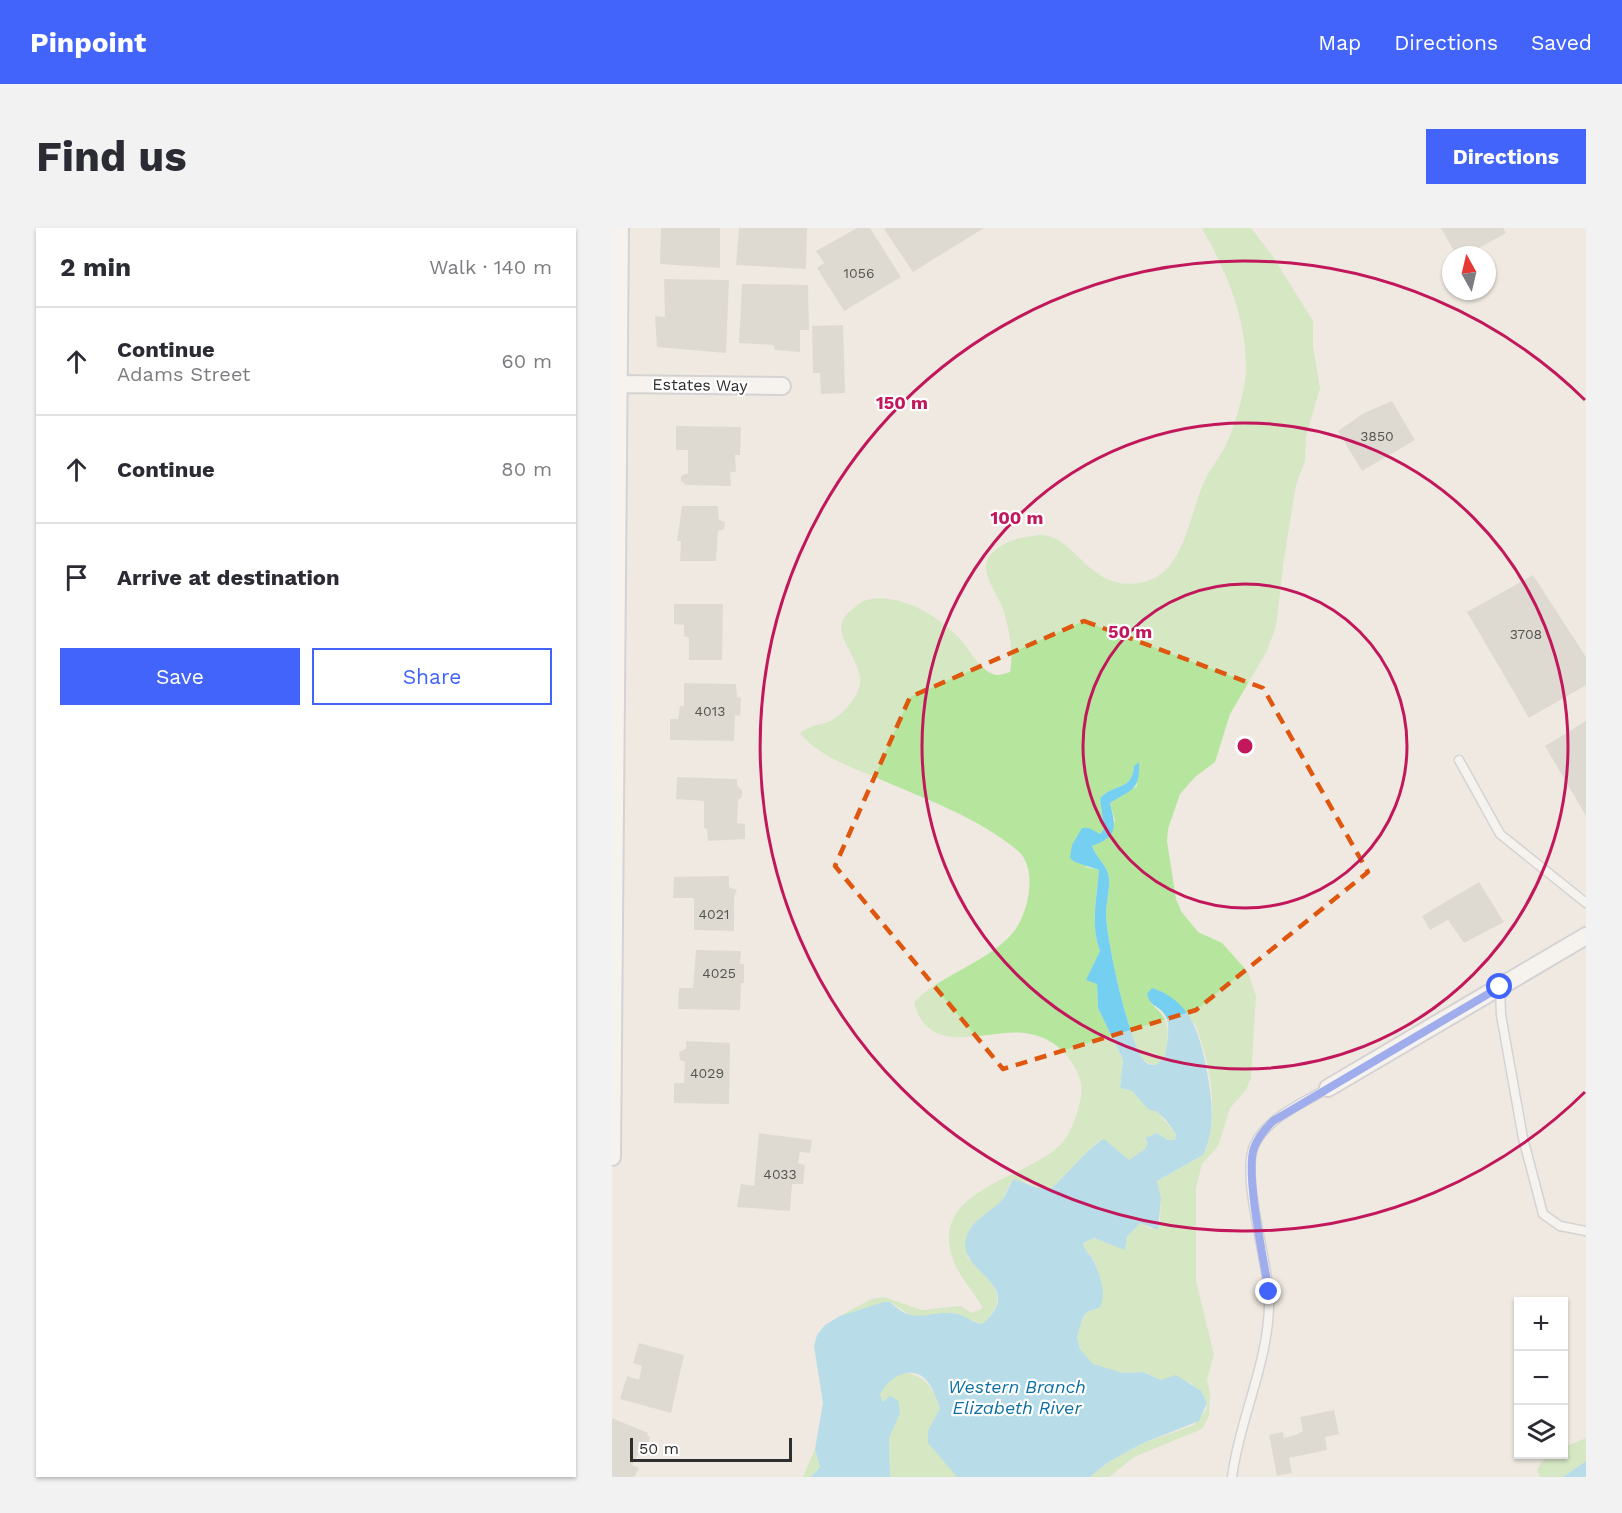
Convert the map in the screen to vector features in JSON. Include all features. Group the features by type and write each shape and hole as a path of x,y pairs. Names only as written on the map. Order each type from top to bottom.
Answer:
{"street":[{"path":"612,1157 615,456 620,228"},
{"name":"Estates Way","path":"618,384 782,386"},
{"path":"1328,1088 1586,936"}],"lane":[{"path":"1459,760 1500,834 1586,903"},
{"path":"1500,987 1501,1015 1523,1138 1543,1214 1560,1226 1586,1231"},
{"path":"1232,1477 1241,1428 1264,1356 1269,1324 1269,1292 1251,1172 1253,1148 1261,1133 1273,1121 1328,1088"}],"highlighted area":[{"path":"1084,621 1263,688 1368,872 1196,1010 1003,1069 835,866 910,697"}],"green space":[{"path":"1202,228 1251,228 1272,255 1313,321 1313,346 1320,388 1306,436 1305,461 1296,485 1276,626 1267,651 1230,714 1215,762 1195,777 1180,794 1168,829 1167,841 1176,899 1181,911 1198,932 1222,943 1248,972 1256,996 1251,1078 1246,1090 1230,1108 1218,1146 1202,1164 1196,1188 1196,1281 1214,1355 1207,1379 1210,1393 1209,1416 1202,1429 1134,1457 1109,1477 1090,1477 1107,1463 1141,1444 1194,1425 1206,1410 1207,1403 1191,1383 1178,1379 1161,1380 1143,1372 1123,1373 1093,1365 1080,1349 1077,1337 1087,1312 1099,1308 1099,1277 1093,1259 1083,1243 1094,1238 1125,1249 1127,1237 1140,1223 1151,1229 1160,1224 1161,1198 1157,1181 1203,1155 1211,1124 1209,1072 1195,1024 1150,1003 1166,1021 1167,1041 1165,1058 1155,1065 1145,1061 1131,1031 1114,967 1106,915 1109,878 1092,846 1115,821 1110,803 1137,786 1134,766 1133,774 1126,783 1100,798 1104,829 1100,834 1094,833 1086,867 1099,870 1095,931 1100,951 1087,979 1097,984 1098,1008 1123,1060 1120,1088 1132,1091 1149,1110 1156,1110 1176,1134 1175,1140 1168,1140 1157,1133 1145,1138 1148,1143 1145,1149 1129,1160 1104,1140 1098,1141 1052,1188 1038,1188 1027,1182 1010,1183 1002,1201 973,1225 967,1257 990,1280 997,1296 996,1305 982,1324 953,1313 913,1317 890,1302 840,1316 871,1299 884,1297 921,1310 960,1306 972,1313 983,1308 953,1261 949,1231 956,1213 969,1199 987,1187 1046,1156 1061,1144 1076,1116 1081,1088 1078,1073 1069,1059 1048,1040 1024,1033 945,1036 932,1030 921,1020 914,1002 937,984 988,954 1017,927 1029,893 1028,869 1018,851 1003,839 969,819 835,760 800,733 836,718 857,693 860,677 841,627 844,618 863,601 880,598 919,608 952,631 986,670 999,675 1010,672 1010,640 1003,609 989,580 986,565 988,558 1000,547 1022,538 1044,535 1057,539 1100,575 1128,584 1147,581 1160,575 1170,565 1179,552 1200,491 1232,430 1239,409 1246,369 1239,313 1227,279"},
{"path":"908,1373 921,1378 935,1395 940,1408 928,1431 957,1477 890,1477 889,1437 900,1413 883,1402 880,1395 891,1380 898,1375"},
{"path":"1586,1438 1586,1461 1563,1477 1540,1477 1537,1470 1545,1459 1568,1459 1568,1445"},
{"path":"815,1449 820,1467 811,1477 803,1477"}],"water":[{"name":"Western Branch Elizabeth River","path":"1139,762 1136,784 1129,792 1110,803 1114,825 1111,835 1092,846 1109,878 1106,915 1114,967 1131,1031 1137,1048 1147,1063 1155,1065 1165,1058 1168,1036 1165,1015 1151,1002 1147,994 1152,988 1176,1001 1192,1021 1201,1045 1207,1072 1211,1104 1210,1134 1203,1155 1157,1181 1161,1198 1158,1230 1140,1223 1127,1237 1125,1250 1094,1238 1083,1243 1098,1271 1103,1297 1099,1308 1087,1312 1083,1317 1077,1337 1080,1349 1093,1364 1123,1373 1143,1372 1161,1380 1176,1375 1201,1391 1207,1403 1199,1421 1141,1444 1107,1463 1090,1477 957,1477 928,1443 928,1431 940,1408 930,1385 918,1374 903,1374 890,1382 880,1395 883,1402 890,1396 898,1400 900,1413 889,1438 890,1477 811,1477 820,1467 815,1449 823,1403 814,1346 817,1335 825,1325 840,1316 884,1302 890,1302 898,1309 912,1315 955,1313 982,1324 994,1310 998,1299 995,1288 971,1261 966,1251 966,1239 971,1227 1002,1200 1014,1179 1038,1188 1052,1188 1086,1153 1104,1139 1129,1160 1145,1149 1148,1143 1145,1138 1157,1133 1168,1140 1175,1140 1176,1134 1165,1119 1156,1111 1149,1110 1132,1091 1120,1088 1123,1060 1098,1008 1097,984 1086,980 1100,951 1095,931 1099,870 1070,858 1072,845 1082,828 1089,828 1100,834 1104,829 1100,798 1126,783 1133,774 1134,766"},
{"path":"1586,1461 1586,1477 1563,1477"}],"building":[{"path":"661,228 720,228 720,268 660,264"},
{"path":"739,228 807,228 806,269 736,265"},
{"path":"857,228 870,228 901,277 844,311 817,268 824,263 816,251"},
{"path":"885,228 984,228 913,272"},
{"path":"1441,228 1503,228 1506,233 1483,246 1451,246"},
{"path":"664,279 729,280 726,353 657,347 655,316 665,317"},
{"path":"742,284 808,285 809,330 800,330 800,352 775,350 773,345 739,343"},
{"path":"843,325 845,393 821,394 820,373 813,373 812,326"},
{"path":"1392,401 1415,440 1362,471 1338,431 1364,413"},
{"path":"676,426 741,427 740,455 735,455 736,472 730,472 731,486 686,485 681,481 681,476 688,473 688,450 676,450"},
{"path":"682,506 718,506 719,520 725,522 724,529 718,531 716,561 680,561 681,541 677,541"},
{"path":"1533,575 1586,657 1586,685 1529,718 1467,612"},
{"path":"674,604 723,604 722,660 689,660 689,638 684,636 684,625 674,624"},
{"path":"684,683 736,684 737,697 741,698 740,716 735,715 734,741 670,740 670,719 678,719 680,706 684,706"},
{"path":"1586,721 1586,816 1545,746"},
{"path":"677,777 737,779 737,786 742,790 742,797 738,800 737,823 745,824 745,839 708,841 707,829 704,828 704,801 676,799"},
{"path":"729,876 729,887 737,890 734,897 734,931 694,930 694,898 673,898 674,877"},
{"path":"1479,882 1504,922 1464,943 1448,920 1430,930 1422,916"},
{"path":"696,950 741,951 740,964 744,964 744,983 741,983 740,1010 678,1009 679,988 693,988"},
{"path":"686,1041 730,1043 729,1104 674,1103 674,1083 684,1083 685,1062 680,1060 679,1052 686,1049"},
{"path":"759,1133 812,1140 810,1153 800,1152 798,1163 805,1165 803,1184 792,1184 790,1211 737,1207 741,1184 754,1186"},
{"path":"639,1343 684,1355 671,1413 620,1399 627,1376 639,1380 642,1366 633,1363"},
{"path":"1334,1410 1339,1434 1325,1437 1327,1450 1289,1458 1292,1473 1277,1476 1269,1435 1283,1432 1284,1438 1295,1435 1303,1431 1300,1417"},
{"path":"612,1418 648,1433 647,1436 650,1437 647,1449 640,1451 632,1465 639,1468 634,1477 612,1477"}],"route":[{"path":"1269,1292 1251,1172 1253,1148 1261,1133 1273,1121 1500,987"}]}
